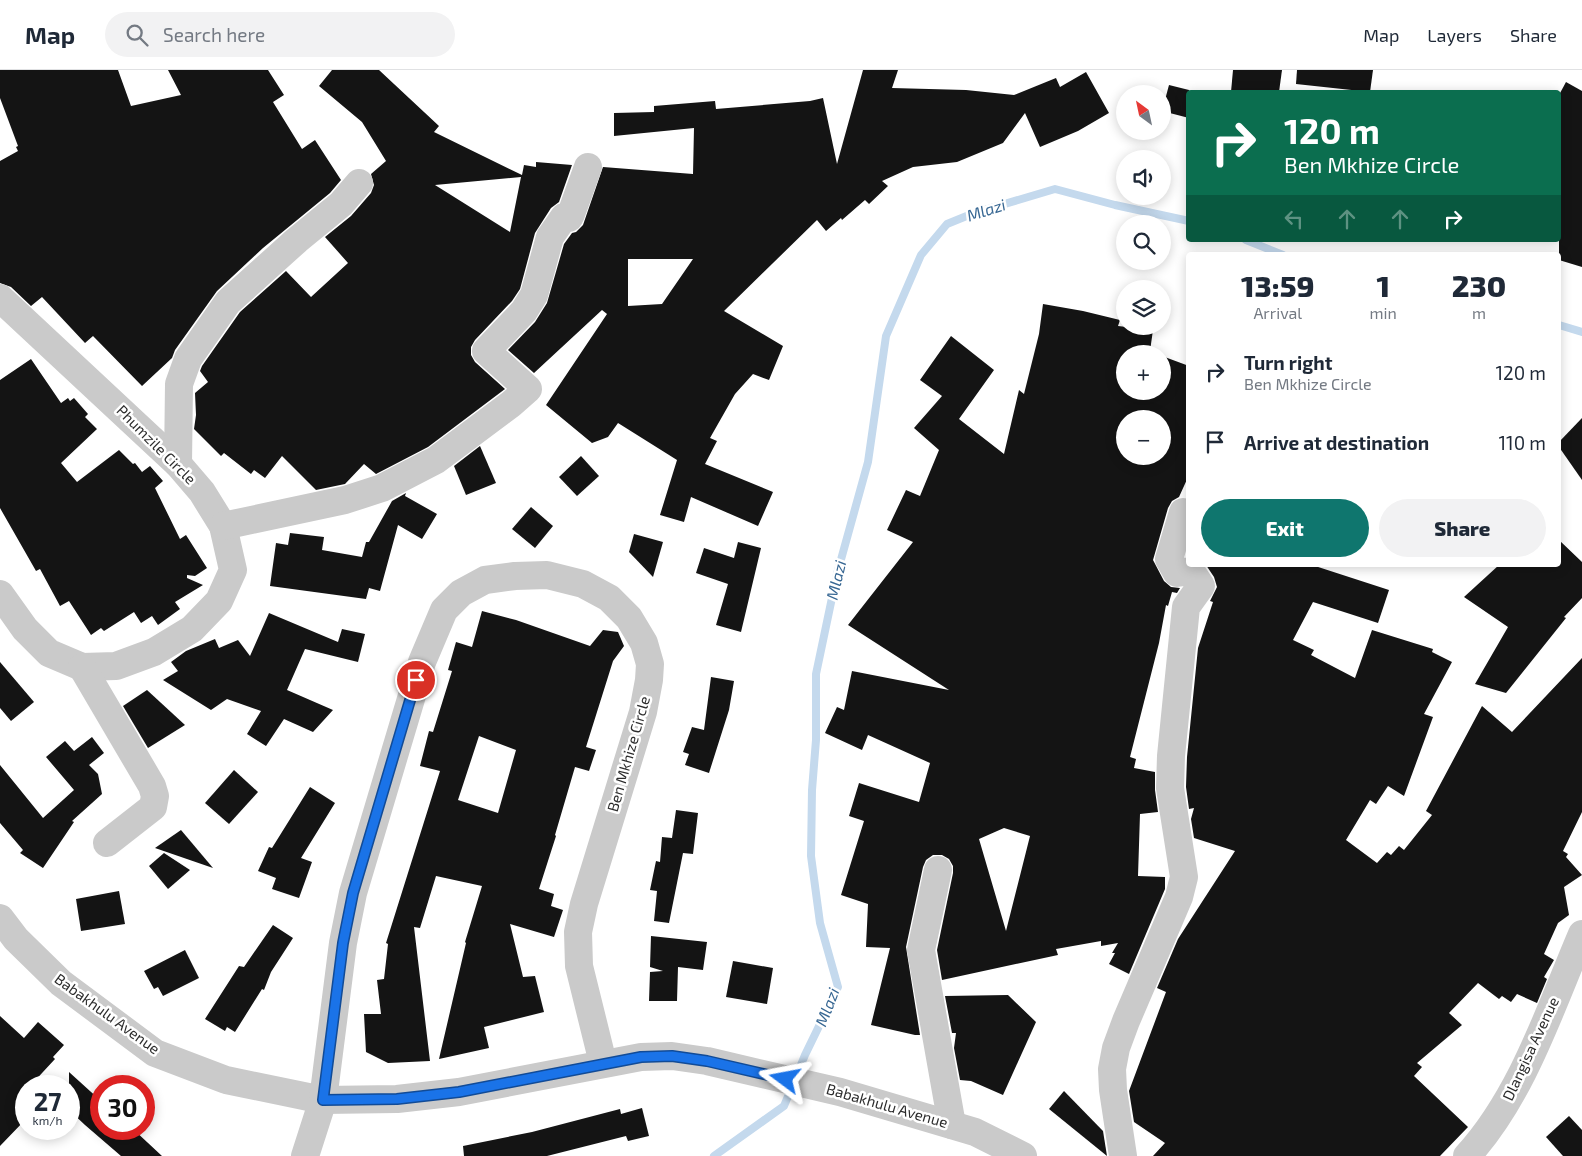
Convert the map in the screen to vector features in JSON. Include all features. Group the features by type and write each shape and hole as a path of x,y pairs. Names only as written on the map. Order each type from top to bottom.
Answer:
{"street":[{"path":"223,526 346,500 382,488 436,460 528,389 486,351 524,311 534,294 550,237 564,217 569,218 588,167"},
{"path":"178,464 179,384 188,359 228,302 297,240 342,204 359,183"},
{"name":"Phumzile Circle","path":"0,298 178,464 202,492 223,526 233,570 219,601 192,629 154,652 116,666 82,667 49,653 25,629 0,594"},
{"path":"1124,1156 1112,1068 1116,1048 1179,897 1184,877 1170,788 1170,756 1186,607 1201,586 1191,571 1177,573 1169,559 1183,512"},
{"name":"Ben Mkhize Circle","path":"305,1156 323,1100 343,943 353,893 422,662 444,610 462,593 485,580 515,576 547,575 583,584 609,598 629,618 644,643 650,664 650,680 643,712 584,904 578,932 579,966 603,1064"},
{"path":"82,667 152,786 155,796 152,807 107,843"},
{"path":"938,870 921,950 952,1125"},
{"name":"Babakhulu Avenue","path":"0,918 16,940 61,983 155,1053 226,1080 323,1100 397,1099 459,1092 641,1057 672,1056 707,1061 823,1088 975,1132 1022,1156"},
{"name":"Dlangisa Avenue","path":"1466,1156 1494,1123 1511,1096 1582,934"}],"building":[{"path":"0,70 118,70 131,106 181,95 168,70 268,70 284,95 273,102 302,149 315,140 341,180 330,193 263,248 217,291 175,350 172,358 142,386 93,336 85,343 42,297 31,306 11,287 0,283 0,161 18,151 16,147 18,146 0,98"},
{"path":"332,70 379,70 439,126 434,132 522,175 524,165 536,167 536,162 572,165 559,202 551,208 535,233 520,289 512,301 475,340 471,347 471,355 475,362 505,389 428,447 376,474 364,464 345,484 316,490 282,456 265,478 254,470 251,474 224,453 221,456 194,429 196,415 195,393 208,382 200,371 240,312 286,271 311,297 348,263 325,237 351,216 371,193 374,185 371,174 386,161 362,122 319,86","holes":["521,177 510,232 435,185"]},
{"path":"863,70 898,70 892,88 966,90 1014,95 1056,78 1060,87 1086,72 1109,113 1078,131 1040,147 1025,113 1003,143 957,162 913,167 882,181 888,186 869,204 865,200 826,231 817,220 724,311 783,346 769,380 753,374 735,394 710,438 717,441 705,464 773,492 758,526 691,497 684,522 660,515 677,460 618,423 608,437 592,443 546,405 607,314 602,310 534,373 508,350 535,322 547,303 564,244 572,233 576,232 583,225 603,167 693,174 694,128 614,136 614,113 654,112 654,106 715,101 716,109 810,101 823,98 837,164","holes":["628,259 693,259 662,304 628,306"]},
{"path":"1233,70 1282,70 1279,90 1231,90"},
{"path":"1297,70 1373,70 1370,90 1352,90 1296,84"},
{"path":"1566,82 1582,91 1582,267 1561,261 1561,252 1559,252 1559,242 1561,242 1561,91"},
{"path":"1171,86 1189,90 1186,90 1186,117 1171,113"},
{"path":"1043,304 1116,319 1116,335 1152,335 1151,345 1116,345 1116,400 1171,400 1171,359 1186,365 1186,482 1179,497 1172,501 1168,508 1153,560 1164,581 1171,587 1180,588 1177,593 1172,592 1168,606 1166,605 1159,643 1130,757 1136,759 1134,768 1155,772 1158,812 1140,814 1138,876 1165,877 1165,889 1129,974 1109,964 1115,953 1112,953 1118,943 1101,946 1101,941 1056,949 1058,955 942,980 937,950 953,866 949,859 942,855 933,855 926,860 923,867 906,947 920,1035 915,1035 871,1025 890,948 866,947 868,904 841,895 864,821 849,816 859,783 919,802 930,763 868,735 862,750 825,733 837,707 844,710 852,671 949,690 848,625 913,542 887,530 906,490 920,496 939,450 914,428 942,396 920,380 951,336 994,370 959,419 1004,454 1019,390 1024,394 1039,334","holes":["1004,828 1030,836 1006,931 979,839"]},
{"path":"31,359 61,403 68,398 70,401 74,398 88,414 85,417 97,429 61,463 77,482 119,450 133,464 135,463 142,472 150,466 163,481 155,488 180,539 186,535 207,568 195,576 187,575 187,578 203,585 175,602 180,609 158,625 152,616 141,623 134,612 104,631 101,628 91,635 69,601 60,606 40,569 36,571 0,508 0,380"},
{"path":"1582,418 1582,480 1561,450 1561,440"},
{"path":"480,446 496,483 466,495 454,466"},
{"path":"581,456 599,476 577,496 559,477"},
{"path":"406,493 405,496 437,514 422,539 398,525 380,591 369,588 366,599 270,586 276,543 288,545 290,533 324,537 322,550 362,557 366,542 369,542 392,501"},
{"path":"531,507 553,526 535,548 512,529"},
{"path":"634,534 663,542 653,577 629,552"},
{"path":"738,542 761,548 741,632 716,625 728,584 696,573 704,548 734,558"},
{"path":"1561,542 1582,562 1582,598 1564,617 1566,618 1506,693 1475,684 1508,627 1464,597 1497,567 1561,567"},
{"path":"1207,567 1318,567 1389,590 1378,623 1313,602 1293,640 1314,650 1311,655 1355,678 1372,630 1433,649 1432,652 1452,662 1424,714 1433,717 1404,796 1388,786 1376,804 1370,800 1346,840 1377,863 1387,852 1391,855 1399,846 1404,850 1432,815 1426,811 1482,706 1512,732 1582,658 1582,812 1563,851 1568,854 1566,857 1582,875 1564,887 1569,915 1558,923 1544,954 1554,960 1544,977 1547,979 1537,1003 1517,994 1511,1002 1502,996 1499,999 1478,983 1449,1013 1462,1025 1417,1063 1422,1067 1414,1076 1468,1127 1440,1156 1153,1156 1165,1143 1134,1122 1129,1091 1166,992 1157,988 1178,939 1235,851 1194,838 1191,819 1194,808 1189,809 1186,787 1187,757 1198,648 1213,602 1210,601 1217,587 1214,577"},
{"path":"482,611 516,620 590,646 603,630 618,632 624,646 613,661 586,747 596,750 589,771 575,767 539,889 554,894 551,906 563,910 554,937 510,924 523,977 535,976 544,1012 484,1027 489,1048 439,1059 465,942 482,886 436,876 420,928 414,927 430,1061 388,1063 366,1052 364,1014 381,1014 377,980 384,979 388,944 386,943 440,771 420,766 429,731 433,732 452,671 448,670 456,642 472,647","holes":["479,736 516,750 498,813 458,800"]},
{"path":"269,613 338,642 342,629 365,634 358,662 305,649 287,690 333,710 313,732 284,719 266,746 247,734 261,711 227,699 211,710 163,680 178,671 171,662 186,651 215,639 219,648 238,640 250,656"},
{"path":"0,662 34,702 11,721 0,708"},
{"path":"711,677 734,681 729,710 709,773 685,765 689,754 683,752 692,727 704,730"},
{"path":"147,690 185,725 148,748 123,706"},
{"path":"92,737 104,753 89,765 98,774 102,794 72,821 74,822 43,868 20,853 23,850 0,823 0,765 43,818 74,790 46,757 65,741 74,751"},
{"path":"234,770 258,792 229,824 205,803"},
{"path":"310,787 335,803 301,858 312,862 299,898 272,889 276,878 258,871 269,847 272,848"},
{"path":"676,810 698,813 693,854 683,853 669,923 654,921 657,891 650,890 656,861 660,862 662,837 672,838"},
{"path":"181,830 213,868 155,848"},
{"path":"164,853 190,870 168,889 149,866"},
{"path":"119,891 125,924 81,931 76,899"},
{"path":"273,925 293,938 271,972 264,990 262,989 235,1032 227,1027 225,1031 205,1019 239,966 244,967"},
{"path":"651,936 707,942 703,970 678,967 677,1001 649,1001 650,972 663,971 650,967"},
{"path":"185,950 199,978 163,996 158,987 154,989 144,971"},
{"path":"733,961 773,968 767,1004 726,997"},
{"path":"1008,995 1036,1022 1003,1095 971,1081 960,1080 954,1048 956,1033 952,1033 945,996"},
{"path":"0,1016 24,1038 38,1022 64,1045 53,1057 55,1059 40,1075 15,1075 15,1130 0,1146"},
{"path":"80,1082 90,1091 90,1129 80,1120"},
{"path":"1064,1091 1103,1131 1107,1156 1049,1109"},
{"path":"642,1108 649,1136 628,1141 626,1136 547,1156 464,1156 463,1146 532,1132 620,1109 621,1114"},
{"path":"1569,1116 1582,1130 1582,1156 1563,1156 1546,1137"},
{"path":"102,1140 145,1140 162,1156 121,1156"}],"waterway":[{"name":"Mlazi","path":"714,1156 784,1106 805,1055 838,987 820,923 811,856 812,790 816,740 816,674 837,574 868,462 886,336 921,255 947,224 974,213 1055,189 1115,205 1186,220"},
{"name":"Mlazi","path":"1251,242 1276,252"},
{"name":"Mlazi","path":"1561,326 1582,332"}],"route":[{"path":"416,680 353,893 343,943 323,1100 397,1099 459,1092 641,1057 672,1056 707,1061 785,1079"}]}
